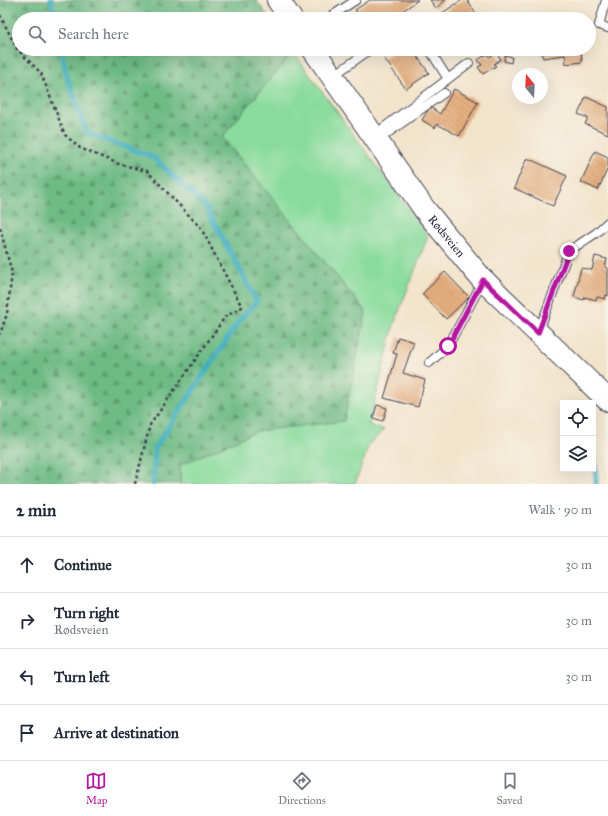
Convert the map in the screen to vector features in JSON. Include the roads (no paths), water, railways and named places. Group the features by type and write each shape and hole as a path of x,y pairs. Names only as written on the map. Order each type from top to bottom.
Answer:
{"main road":[{"path":"278,0 286,12"},
{"name":"Rødsveien","path":"318,56 425,210 483,280 608,400"}],"lane":[{"path":"338,12 356,0"},
{"path":"606,0 599,25 608,28"},
{"path":"333,76 361,56"},
{"path":"434,56 448,79"},
{"path":"375,138 469,62"},
{"path":"375,138 444,93"},
{"path":"538,333 569,251 596,233 608,222"},
{"path":"429,363 448,346 483,280"}],"waterway":[{"path":"51,0 54,12"},
{"path":"62,56 67,77 87,133 153,157 205,206 257,301 237,324 155,448 153,484"},
{"path":"595,472 596,484"}]}
